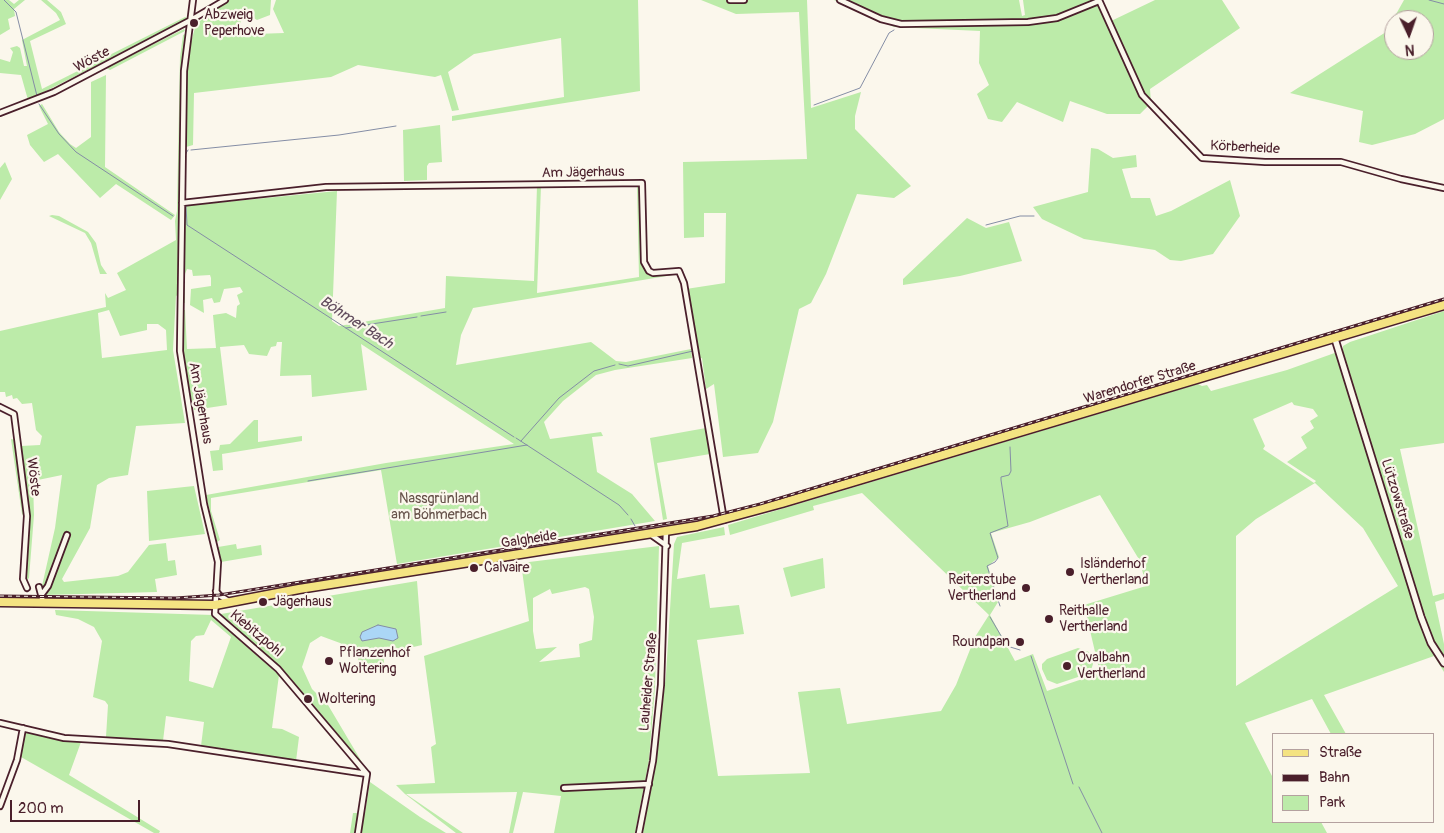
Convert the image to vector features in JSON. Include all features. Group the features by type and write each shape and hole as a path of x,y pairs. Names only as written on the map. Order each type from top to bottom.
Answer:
{"main road":[{"name":"Warendorfer Straße","path":"843,485 1444,305"},
{"name":"Galgheide","path":"215,605 299,589 649,534 724,520 843,485"},
{"name":"Kiebitzpohl","path":"0,602 43,598 215,605"}],"street":[{"name":"Am Jägerhaus","path":"193,0 184,71 180,351 202,493 217,554 218,568 215,605"},
{"name":"Wöste","path":"0,114 54,92 191,20 225,0"},
{"path":"730,0 744,0"},
{"name":"Körberheide","path":"840,0 881,19 901,24 1028,22 1057,18 1099,0 1142,95 1202,158 1265,162 1340,162 1401,179 1444,188"},
{"name":"Am Jägerhaus","path":"182,203 326,187 642,183 644,262 649,271 653,273 679,271 684,282 724,520"},
{"name":"Lützowstraße","path":"1335,338 1421,617 1431,642 1444,663"},
{"name":"Wöste","path":"0,407 14,414 27,516 23,579 27,588"},
{"name":"Lauheider Straße","path":"639,833 650,784 662,685 666,531"},
{"path":"649,534 667,546"},
{"path":"43,598 66,535"},
{"path":"39,587 43,598"},
{"path":"216,591 223,599 232,603"},
{"name":"Kiebitzpohl","path":"215,605 218,619 278,669 367,774"},
{"path":"0,723 74,739 168,744 367,774 358,833"},
{"path":"0,806 17,760 23,728"},
{"path":"564,788 650,784"}],"green space":[{"path":"0,0 9,0 14,4 19,0 25,0 14,9 15,16 8,19 10,29 0,35"},
{"path":"41,0 47,0 61,12 66,24 30,41 42,89 185,17 188,18 28,100 21,75 0,73 0,59 10,62 13,52 10,48 17,46 20,48 24,66 27,66 22,40 60,20 56,13"},
{"path":"228,0 271,0 270,15 257,20 244,12 239,16 241,22 227,35 284,33 273,9 276,0 638,0 640,91 452,121 452,116 564,97 561,38 474,54 448,72 459,110 452,111 441,75 435,77 358,65 331,77 194,93 193,145 186,147 187,57 196,24"},
{"path":"701,0 807,0 811,108 861,92 855,116 855,129 911,186 894,198 857,194 826,274 811,303 799,309 773,422 758,453 723,457 714,384 706,389 702,358 698,359 686,289 725,283 726,213 704,213 704,237 684,238 683,162 807,159 799,12 736,14"},
{"path":"834,0 1019,0 1022,16 1025,15 1023,0 1098,0 1109,22 1155,0 1222,0 1240,28 1150,89 1151,103 1140,114 1107,114 1070,101 1063,122 1017,102 1002,122 988,119 977,94 989,85 979,63 980,31 894,27"},
{"path":"1404,0 1444,0 1444,119 1415,134 1372,145 1359,142 1363,111 1290,93 1384,33 1384,60 1434,60 1434,10 1398,10"},
{"path":"184,29 185,31 110,70 106,68"},
{"path":"187,33 183,59 178,298 176,295 173,350 185,423 136,426 128,475 109,478 97,485 90,528 62,579 64,582 118,576 128,572 149,545 166,543 168,561 175,560 177,575 155,579 157,592 44,595 42,586 55,528 62,475 33,481 34,515 29,578 26,581 28,516 21,446 40,445 42,436 36,430 32,403 22,404 17,398 13,399 12,395 6,397 5,392 0,392 0,331 106,307 105,293 108,298 126,290 117,273 176,240 180,57 183,35","holes":["109,310 120,336 147,330 147,324 158,324 166,330 167,350 102,358 98,313"]},
{"path":"106,75 105,167 175,215 171,220 116,184 100,198 58,154 44,162 30,145 27,135 48,124 39,106 42,104 59,132 70,144 76,148 91,137 91,82"},
{"path":"440,125 442,162 429,163 427,166 427,180 404,181 403,130"},
{"path":"1091,148 1098,149 1113,158 1136,155 1137,167 1122,169 1131,198 1150,198 1156,216 1171,211 1230,180 1240,216 1213,254 1181,261 1170,260 1155,250 1084,239 1042,219 1033,207 1088,192"},
{"path":"5,162 12,179 0,200 0,168"},
{"name":"Nassgrünland am Böhmerbach","path":"537,186 541,186 537,293 639,277 637,186 640,186 642,191 642,262 645,269 653,275 676,272 679,274 473,308 461,335 456,365 591,342 616,361 626,362 691,349 692,358 615,370 596,375 563,401 544,422 550,439 601,432 603,436 592,437 597,472 632,494 655,521 397,564 381,470 211,498 211,511 220,540 217,542 206,495 386,463 514,444 361,344 367,390 312,397 311,375 280,376 282,342 277,342 276,346 271,347 267,356 249,354 244,345 220,347 227,405 194,410 181,350 181,310 185,310 187,349 216,348 213,315 226,313 236,318 237,306 240,304 237,295 243,292 240,287 224,289 220,302 214,303 212,298 203,300 204,313 190,305 191,289 211,286 210,275 193,276 192,270 187,269 185,274 185,303 181,303 184,206 337,191 332,321 339,326 445,308 446,276 534,281"},
{"path":"49,216 59,216 88,232 96,243 101,265 107,274 100,274 91,243 85,233"},
{"path":"967,218 986,228 1009,222 1022,261 960,276 903,285 903,279"},
{"path":"1444,311 1444,443 1400,449 1433,596 1444,593 1444,599 1435,602 1444,644 1444,672 1434,656 1324,695 1345,733 1330,733 1312,699 1245,723 1272,776 1272,823 1322,823 1327,833 643,833 656,761 666,675 674,544 677,537 724,527 725,535 682,543 677,579 705,574 710,608 739,605 744,634 697,640 718,776 810,773 798,692 840,688 847,724 941,711 956,685 975,637 989,615 862,493 813,506 814,510 730,535 728,525 1198,384 1202,386 1207,385 1211,391 1287,370 1343,350 1343,346","holes":["1292,402 1294,405 1313,409 1318,416 1310,421 1314,428 1301,437 1307,448 1287,462 1316,481 1314,483 1263,449 1265,446 1253,419","1315,483 1363,528 1398,586 1236,686 1236,536 1256,519","1100,495 1140,561 1146,586 1084,605 1100,673 1047,691 1033,654 1015,661 990,615 998,602 988,566 999,557 991,533 1030,522"]},
{"path":"254,420 258,420 258,442 302,436 302,441 222,454 223,470 213,471 210,451 219,450 220,445 230,444"},
{"path":"706,428 710,454 657,463 667,519 663,520 650,438"},
{"path":"11,439 16,440 25,517 22,514"},
{"path":"194,486 205,534 149,541 147,491"},
{"path":"236,544 237,549 261,545 262,555 221,562 218,547"},
{"path":"659,546 655,687 649,760 635,833 554,833 561,796 523,792 513,833 509,833 517,792 406,794 463,833 456,833 405,794 396,785 435,783 431,747 436,744 424,656 529,621 521,563","holes":["585,587 589,589 594,617 592,640 579,644 580,657 539,662 557,647 536,649 533,631 533,598 550,589 552,594"]},
{"path":"823,558 825,588 791,597 783,568"},
{"path":"417,581 422,645 383,654 385,669 361,674 358,658 340,643 321,636 310,643 302,667 312,689 328,705 363,764 281,667 221,617 221,614"},
{"path":"55,610 213,615 215,619 279,675 272,728 282,729 299,737 296,761 201,746 204,722 166,716 163,741 106,737 108,705 105,701 93,697 102,641 94,627 78,619 56,615","holes":["211,620 231,637 213,688 189,681 191,641 196,636 204,635"]},
{"name":"Ovalbahn Vertherland","path":"1078,648 1089,652 1093,664 1091,670 1087,674 1057,684 1047,680 1042,664 1047,659"},
{"path":"27,731 81,742 69,775 160,831 159,833 154,833 21,757 20,750 23,733"},
{"path":"370,782 446,833 350,833 353,813 365,813"}],"water":[{"path":"378,625 396,629 398,638 393,641 379,638 362,641 360,637 362,632"}],"waterway":[{"name":"Böhmer Bach","path":"4,0 16,12 37,96"},
{"path":"1429,0 1444,4"},
{"path":"814,105 860,88 889,33 894,30"},
{"name":"Böhmer Bach","path":"39,104 59,134 76,152 173,216"},
{"path":"191,150 339,135 396,126"},
{"path":"185,199 185,155 188,150"},
{"name":"Böhmer Bach","path":"186,206 187,225 514,437"},
{"path":"986,225 1020,216 1034,216"},
{"path":"421,316 446,312"},
{"path":"346,328 417,317"},
{"path":"619,364 628,366 693,351"},
{"path":"521,441 559,398 594,371 615,365"},
{"name":"Böhmer Bach","path":"516,438 619,505 628,515"},
{"path":"308,481 527,445"},
{"path":"1000,606 987,566 998,558 990,533 1008,526 1001,477 1009,475 1011,471 1010,447"},
{"name":"Böhmer Bach","path":"631,519 635,526"},
{"path":"990,617 1007,646 1020,650"},
{"path":"1031,656 1073,784"},
{"path":"1079,787 1102,833"}],"railway":[{"path":"0,596 176,598 219,595 713,516 760,504 1444,299"}],"place":[{"name":"Abzweig Peperhove","path":"194,23"},
{"name":"Calvaire","path":"474,568"},
{"name":"Isländerhof Vertherland","path":"1070,572"},
{"name":"Reiterstube Vertherland","path":"1026,588"},
{"name":"Jägerhaus","path":"263,602"},
{"name":"Reithalle Vertherland","path":"1049,619"},
{"name":"Roundpan","path":"1020,642"},
{"name":"Pflanzenhof Woltering","path":"329,661"},
{"name":"Ovalbahn Vertherland","path":"1067,666"},
{"name":"Woltering","path":"308,699"}]}
